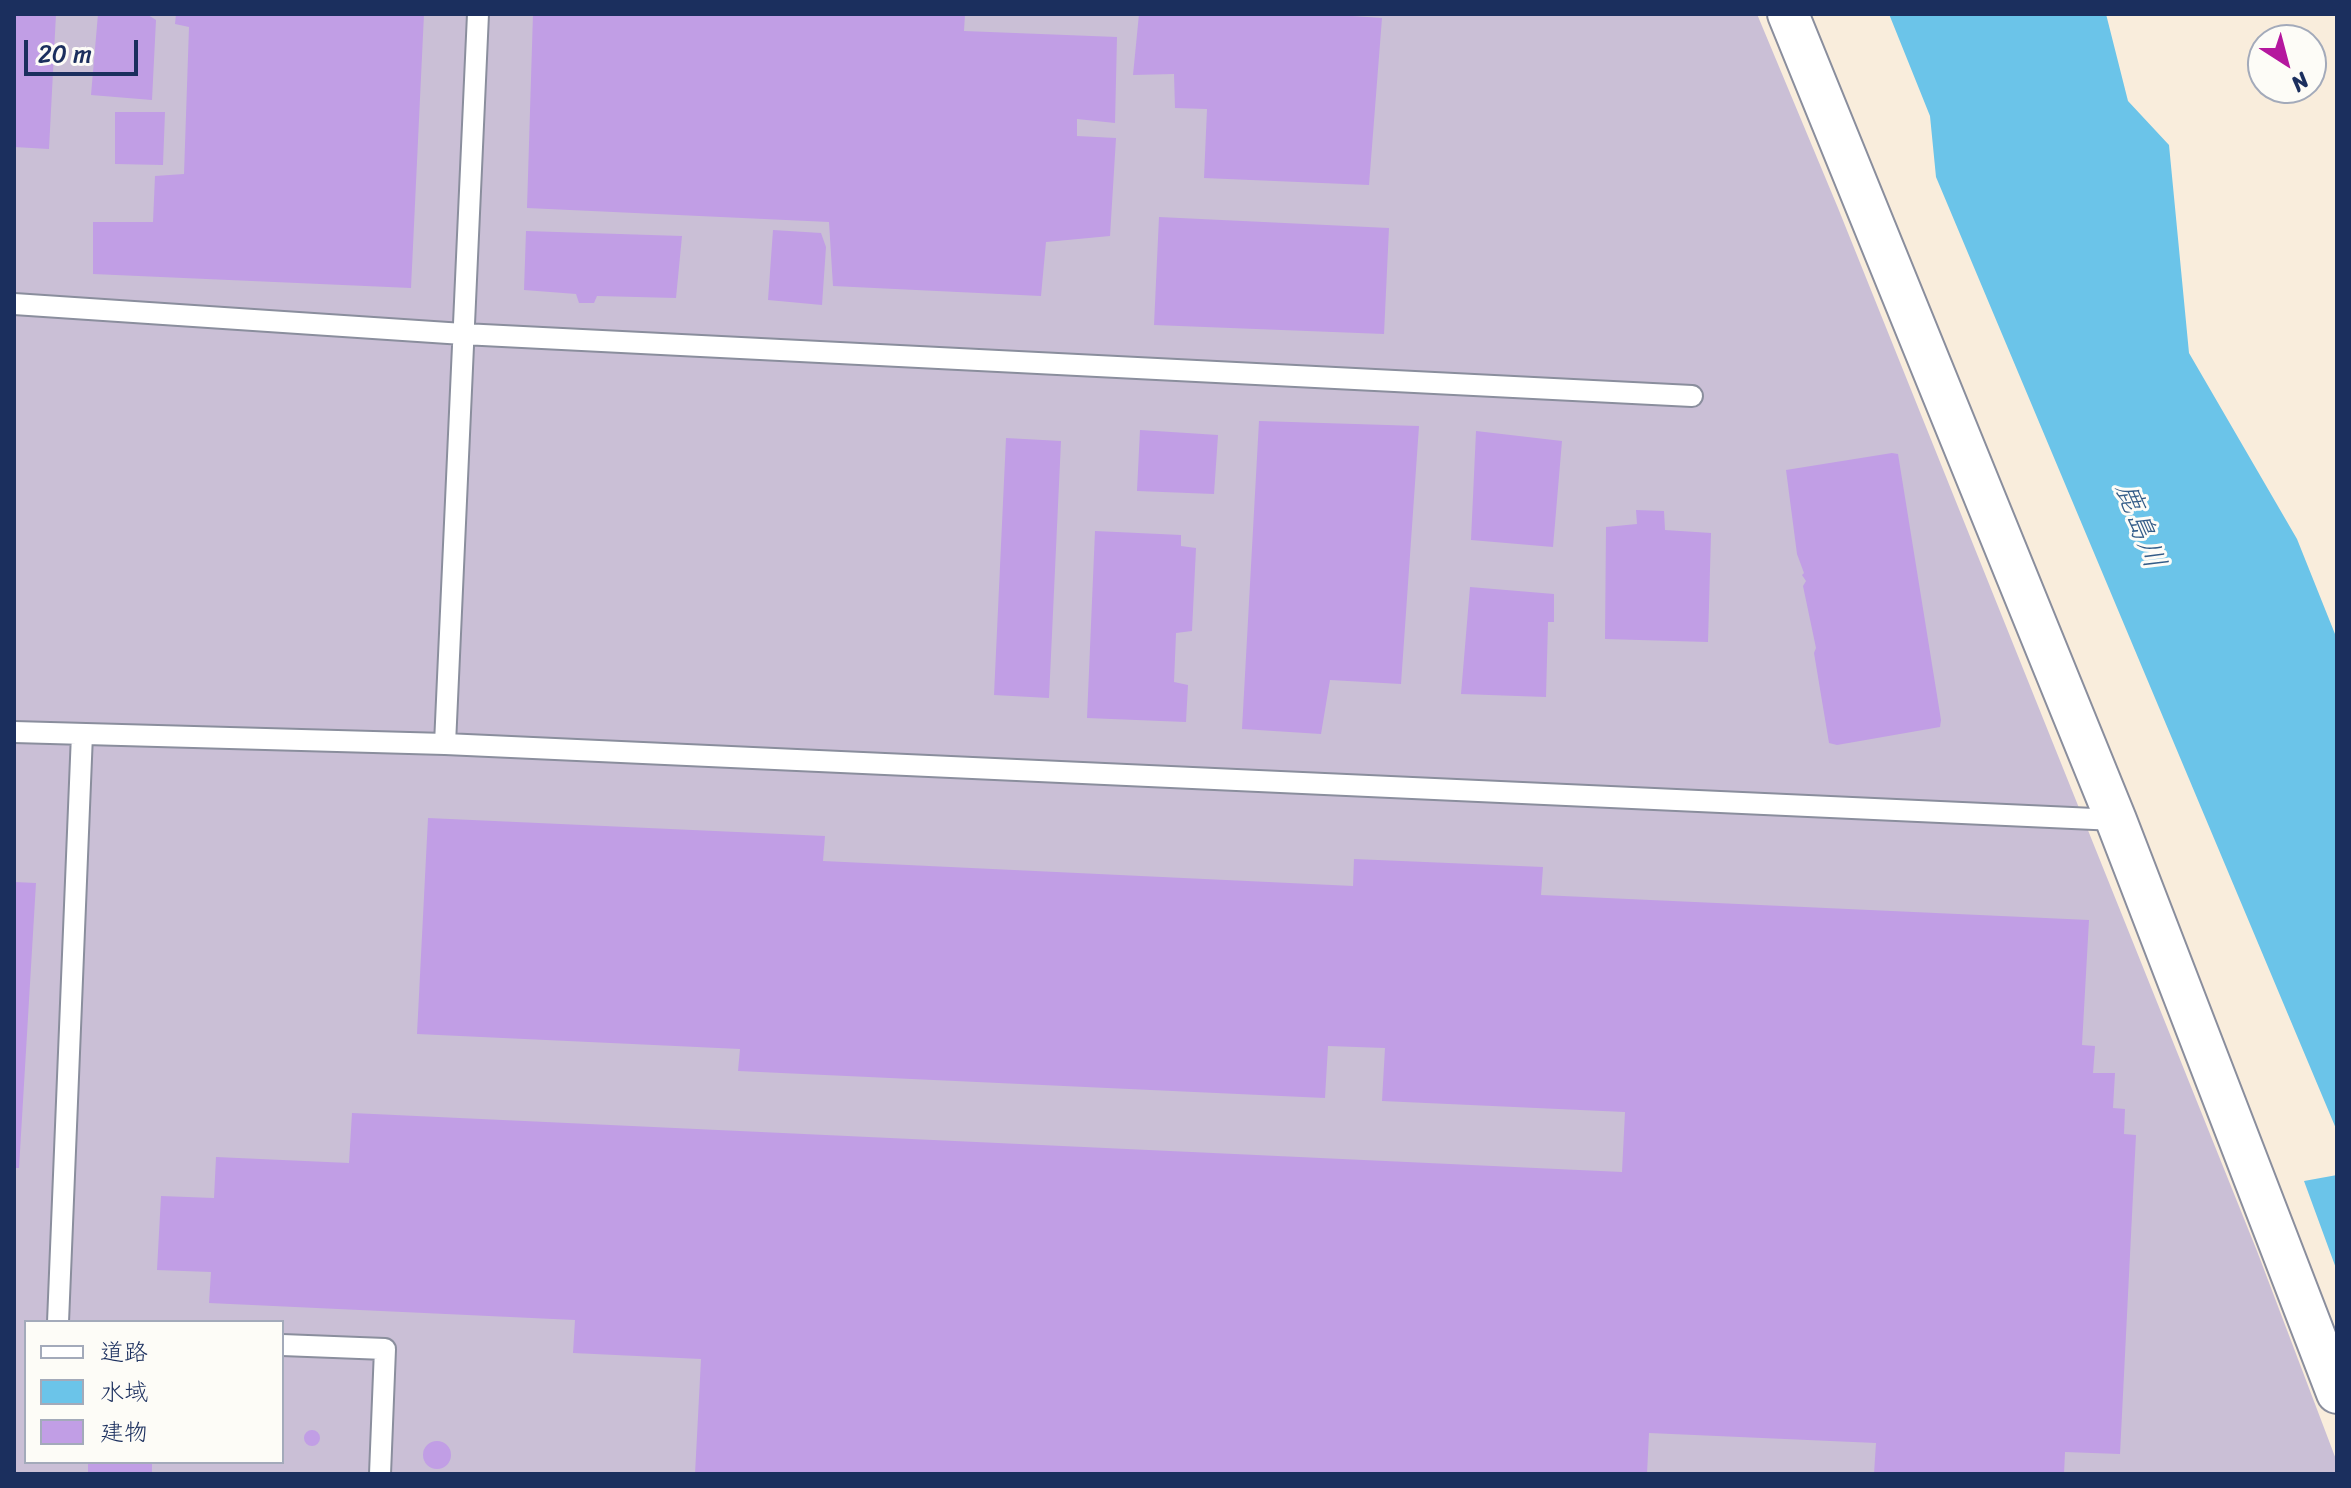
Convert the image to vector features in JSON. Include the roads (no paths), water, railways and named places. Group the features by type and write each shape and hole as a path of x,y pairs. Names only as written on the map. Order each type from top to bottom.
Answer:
{"street":[{"path":"1788,14 2116,820 2337,1393"}],"lane":[{"path":"445,744 478,14"},
{"path":"14,304 463,334 1692,396"},
{"path":"14,732 445,744 2116,820"},
{"path":"58,1320 82,734"},
{"path":"284,1345 385,1349 380,1474"}],"water":[{"name":"鹿島川","path":"1889,14 2106,14 2128,101 2169,145 2189,353 2297,539 2337,639 2337,1131 1936,177 1930,116"},
{"path":"2337,1175 2337,1271 2304,1181"}]}
